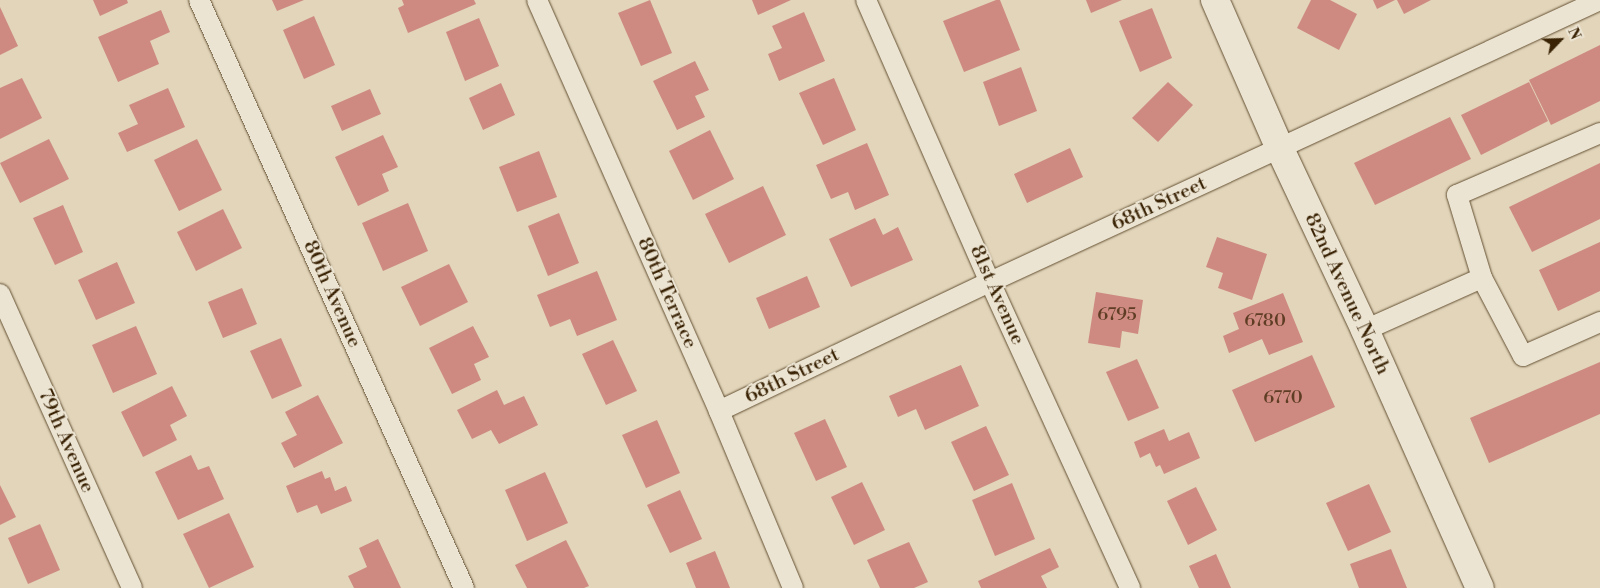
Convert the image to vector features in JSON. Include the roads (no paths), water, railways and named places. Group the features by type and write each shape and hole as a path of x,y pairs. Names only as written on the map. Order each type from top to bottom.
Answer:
{"street":[{"name":"80th Avenue","path":"199,0 464,588"},
{"name":"80th Terrace","path":"537,0 719,411 793,588"},
{"name":"81st Avenue","path":"866,0 990,282 1130,588"},
{"name":"82nd Avenue North","path":"1215,0 1280,149 1365,330 1480,588"},
{"name":"68th Street","path":"719,411 990,282 1600,0"},
{"path":"1600,132 1458,195 1482,278 1523,356 1600,322"},
{"path":"1365,330 1482,278"},
{"name":"79th Avenue","path":"0,294 132,588"}]}
